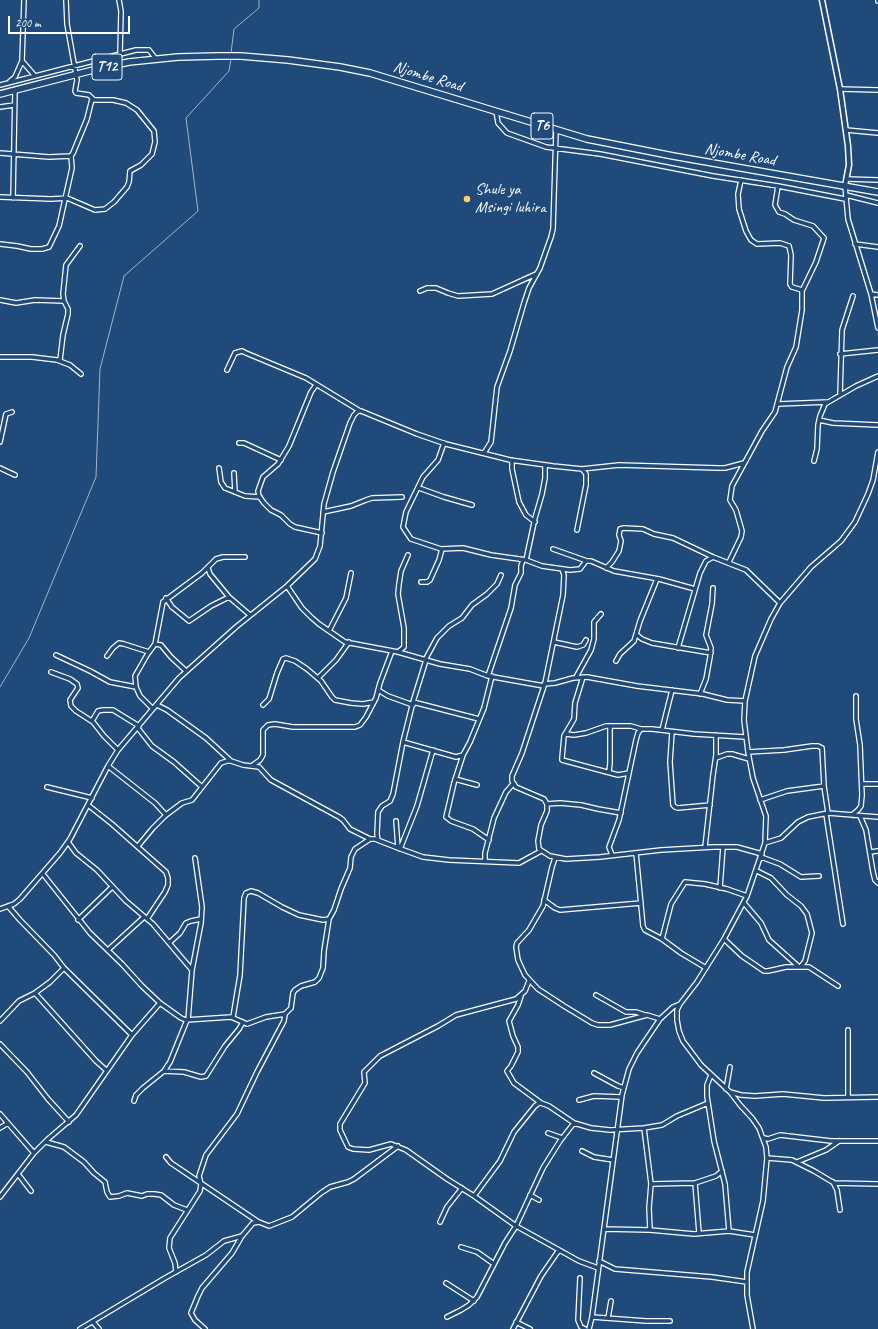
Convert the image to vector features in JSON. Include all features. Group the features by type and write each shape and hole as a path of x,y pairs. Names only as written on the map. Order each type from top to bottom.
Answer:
{"highway":[{"name":"Njombe Road","path":"0,94 129,62 178,56 241,56 316,63 370,74 556,130 617,146 845,186"},
{"name":"T6","path":"845,186 878,192"}],"street":[{"path":"10,82 15,77 22,60 24,0"},
{"path":"0,198 64,199 72,200 95,210 105,209 114,202 127,187 130,171 147,160 152,154 154,147 154,131 137,110 127,103 116,100 96,101 89,96 76,93 74,91 77,80 67,24 66,0"},
{"path":"119,0 121,11 120,54"},
{"path":"822,0 840,89 846,130 849,166 845,186 845,199 848,219 871,294 878,328"},
{"path":"0,85 144,49 149,50 156,59"},
{"path":"22,60 35,76"},
{"path":"840,89 878,90"},
{"path":"13,198 15,90"},
{"path":"0,244 31,249 42,249 49,247 58,229 72,168 71,156 87,119 92,99"},
{"path":"0,107 14,104"},
{"path":"496,111 498,123 507,133 537,145 554,149 600,154 845,199"},
{"path":"484,454 491,442 497,387 510,351 524,303 548,247 553,229 554,149 556,130"},
{"path":"846,130 878,133"},
{"path":"0,153 49,157 71,156"},
{"path":"847,179 878,180"},
{"path":"741,180 738,194 739,209 746,232 757,244 780,243 789,246 790,284 792,288 802,290"},
{"path":"729,562 741,537 742,531 735,508 730,502 732,486 762,431 775,412 778,404 787,368 796,347 802,310 802,290 816,262 823,241 823,237 813,226 794,220 779,212 775,205 778,186"},
{"path":"846,195 878,203"},
{"path":"855,244 878,247"},
{"path":"60,360 63,335 68,314 63,294 66,265 80,246"},
{"path":"420,291 427,288 436,288 448,294 458,296 492,294 536,274"},
{"path":"871,294 878,295"},
{"path":"840,395 840,354 842,330 853,296"},
{"path":"0,300 16,303 35,300 64,301"},
{"path":"840,354 878,350"},
{"path":"227,370 235,353 242,351 293,372 316,385 325,388 361,411 417,434 444,444 512,460 582,469 619,465 725,468 744,463"},
{"path":"0,357 32,357 60,360 70,365 81,374"},
{"path":"814,461 817,449 819,420 828,402 878,376"},
{"path":"316,385 311,392 289,446 281,460 262,477 258,491 267,507 281,515 290,524 295,527 322,533"},
{"path":"778,404 828,402"},
{"path":"0,909 14,904 43,874 68,842 118,750 186,671 250,615 287,586 315,559 320,546 323,512 333,472 350,423 354,415 361,411"},
{"path":"0,442 6,414 12,412"},
{"path":"819,420 833,423 878,425"},
{"path":"239,443 281,460"},
{"path":"444,444 438,460 423,478 406,512 403,527 411,539 442,549 463,548 491,555 524,560 542,566 562,569 580,569 587,561"},
{"path":"753,1329 750,1314 747,1272 754,1235 762,1209 767,1158 764,1138 752,1118 730,1092 700,1065 683,1041 677,1020 678,1010 680,1004 724,940 744,903 757,871 765,843 766,816 753,778 745,737 745,701 755,656 780,603 811,567 841,540 850,528 868,494 877,465 878,452"},
{"path":"512,460 512,469 519,502 526,515 534,522"},
{"path":"489,840 473,829 451,821 446,817 455,779 463,755 468,747 486,701 490,676 510,608 515,585 521,573 521,566 524,560 545,478 545,465"},
{"path":"0,468 16,475"},
{"path":"219,468 220,480 223,485 245,496 260,497"},
{"path":"577,530 586,485 586,474 582,469"},
{"path":"234,473 235,492"},
{"path":"419,488 472,505"},
{"path":"323,512 351,506 372,498 402,497"},
{"path":"606,568 619,551 619,531 621,528 643,529 654,534 673,538 713,557 729,562 746,570 780,603"},
{"path":"422,582 427,582 430,580 442,549"},
{"path":"553,549 587,561 591,561 614,571 657,579 695,589"},
{"path":"398,652 404,647 404,638 398,589 401,571 408,555"},
{"path":"153,709 140,696 136,686 135,676 155,644 163,602 166,598 208,568 218,558 229,556 246,557"},
{"path":"678,648 700,573 706,561 713,557"},
{"path":"208,568 210,574 229,597 250,615"},
{"path":"562,569 564,575 564,588 544,685 522,753 512,776 513,784 520,790 544,800 547,804 547,810 541,825 538,841 538,846 541,851 556,858 566,859 612,856 661,850 723,847 745,849 762,855 801,877 819,876"},
{"path":"329,631 346,598 351,573"},
{"path":"378,840 378,812 391,798 403,742 426,660 437,638 449,626 462,618 472,605 487,594 497,584 501,574"},
{"path":"616,661 620,654 632,644 637,635 640,621 657,579"},
{"path":"287,586 302,608 319,624 348,642 398,652 426,660 470,668 490,676 544,685 576,677 597,678 637,686 700,694 727,700 745,701"},
{"path":"700,694 706,679 711,653 711,648 706,635 712,604 713,588"},
{"path":"166,598 172,607 189,621 211,606 229,597"},
{"path":"576,677 591,650 594,639 594,622 601,614"},
{"path":"637,635 646,642 711,653"},
{"path":"554,642 577,647 583,645 586,640"},
{"path":"318,678 336,660 348,642"},
{"path":"107,656 119,643 149,652"},
{"path":"155,644 159,644 164,647 171,657 186,671"},
{"path":"252,765 260,760 263,755 263,730 266,726 275,724 293,727 355,727 363,721 374,702 392,651"},
{"path":"56,655 90,670 110,682 136,686"},
{"path":"263,705 269,700 277,673 283,659 286,658 303,666 318,678 335,700 351,704 374,702"},
{"path":"51,672 70,679 77,684 78,688 70,700 71,706 92,721 118,750"},
{"path":"583,677 575,703 574,719 566,734 561,755 562,760 618,774 629,773"},
{"path":"378,690 388,696 479,719"},
{"path":"662,730 664,717 672,690"},
{"path":"852,814 861,806 862,795 860,745 856,719 856,696"},
{"path":"157,705 167,710 206,738 231,761 243,765 259,767 271,780 339,817 350,829 370,839 378,840 419,855 438,859 467,862 485,861 519,863 541,851"},
{"path":"92,721 98,711 108,710 118,712 138,726 152,746 174,762 202,787"},
{"path":"609,772 610,726"},
{"path":"566,734 574,735 586,733 601,727 631,726 641,729 672,732 745,737"},
{"path":"612,856 609,847 621,813 636,740 641,729"},
{"path":"672,732 670,762 673,805 675,808 710,805"},
{"path":"705,847 712,774 716,758 716,735"},
{"path":"403,742 456,757 463,755"},
{"path":"748,752 784,750 812,746 820,747 823,751 824,786 827,814 843,924"},
{"path":"399,848 417,806 433,750"},
{"path":"716,758 727,754 732,754 749,759"},
{"path":"138,846 152,828 166,815 182,803 192,800 221,763 231,761"},
{"path":"108,766 155,803 166,815"},
{"path":"455,779 477,785"},
{"path":"485,861 485,853 494,818 506,792 513,784"},
{"path":"862,784 878,784"},
{"path":"760,800 787,791 824,786"},
{"path":"47,787 92,798"},
{"path":"547,804 581,804 621,813"},
{"path":"88,805 138,846 166,872 168,878 168,885 163,896 146,918 108,950"},
{"path":"765,843 781,838 802,820 808,817 827,814 852,814 878,817"},
{"path":"860,816 864,825 875,880 878,884"},
{"path":"396,821 399,848"},
{"path":"43,874 78,920 160,1003 181,1018 188,1020 233,1017 243,1022 250,1023 266,1017 285,1014 291,1008 293,992 301,986 315,982 319,978 323,964 329,919 350,868 355,849 370,839"},
{"path":"68,842 76,853 97,870 112,887 146,918 192,970"},
{"path":"720,888 723,847"},
{"path":"870,852 878,851"},
{"path":"636,853 643,926 645,930 662,939 681,953 706,968"},
{"path":"134,1101 143,1088 164,1071 173,1057 183,1028 188,1020 192,970 201,919 202,904 195,858"},
{"path":"556,858 552,867 543,906 530,930 517,943 516,947 518,960 524,975 529,981 564,1006 598,1025 610,1025 646,1015"},
{"path":"757,871 771,878 808,914 812,933 805,961 799,966"},
{"path":"662,939 671,904 683,883 686,882 727,889 747,896"},
{"path":"78,920 112,887"},
{"path":"233,1017 240,974 244,898 246,893 251,891 258,893 299,915 323,920 329,919"},
{"path":"544,900 560,910 579,907 641,903"},
{"path":"744,903 761,923 769,940 799,966"},
{"path":"8,906 54,955 64,968 132,1035"},
{"path":"169,943 180,933 186,923 201,919"},
{"path":"724,940 742,956 764,971 786,967 809,967 838,986"},
{"path":"0,1021 19,1001 35,993 50,982 64,968"},
{"path":"529,981 509,1021 512,1036 518,1047 518,1052 507,1071 514,1083 541,1103 574,1123 591,1128 617,1130 662,1125 677,1116 708,1103"},
{"path":"35,993 96,1061 106,1070"},
{"path":"521,996 516,999 456,1015 380,1056 363,1073 365,1083 340,1124 341,1133 348,1146 353,1149 369,1150 391,1144 406,1150 516,1226 579,1261 598,1268"},
{"path":"596,996 626,1012 636,1012 660,1018"},
{"path":"0,1197 34,1153 76,1115 106,1070 132,1035 160,1003"},
{"path":"589,1329 592,1317 621,1097 629,1069 637,1053 660,1018 673,1007 680,1004"},
{"path":"176,1272 175,1263 170,1251 169,1240 200,1191 202,1184 199,1176 206,1154 238,1114 257,1072 284,1021 285,1014"},
{"path":"164,1071 184,1072 201,1077 206,1076 225,1046 239,1030 243,1022"},
{"path":"848,1030 848,1097"},
{"path":"0,1044 27,1072 48,1099 69,1122"},
{"path":"726,1088 730,1067"},
{"path":"594,1073 624,1088"},
{"path":"711,1075 706,1091 714,1141 726,1193 729,1231"},
{"path":"730,1092 740,1095 755,1096 783,1094 824,1098 878,1097"},
{"path":"579,1100 594,1096 621,1097"},
{"path":"474,1196 500,1161 514,1132 535,1106 541,1103"},
{"path":"0,1114 34,1153"},
{"path":"0,1128 8,1123"},
{"path":"446,1318 461,1310 474,1300 516,1226 543,1168 562,1138 574,1123"},
{"path":"644,1128 651,1184 649,1208 650,1230"},
{"path":"548,1133 562,1138"},
{"path":"764,1138 768,1139 780,1135 839,1141 878,1142"},
{"path":"797,1162 826,1150 839,1141"},
{"path":"46,1142 64,1147 84,1162 94,1173 106,1182 107,1192 110,1197 127,1193 142,1196 154,1194 161,1196 174,1205 187,1210"},
{"path":"166,1157 171,1163 200,1181 257,1221 269,1226 292,1217 321,1192 330,1187 354,1179 398,1146"},
{"path":"582,1151 594,1157 613,1160"},
{"path":"767,1158 797,1162 832,1182 878,1184"},
{"path":"651,1184 695,1183 716,1176 722,1172"},
{"path":"18,1174 31,1191"},
{"path":"832,1182 836,1190 840,1210"},
{"path":"695,1183 699,1233"},
{"path":"871,1184 878,1187"},
{"path":"440,1222 447,1207 462,1188"},
{"path":"530,1195 539,1200"},
{"path":"205,1329 194,1320 191,1313 202,1288 232,1253 242,1236 257,1221"},
{"path":"604,1229 699,1233 729,1231 754,1235"},
{"path":"80,1329 206,1255 224,1241 242,1236"},
{"path":"461,1247 477,1252 494,1264"},
{"path":"513,1329 541,1276 559,1250"},
{"path":"599,1261 615,1269 712,1277 747,1282"},
{"path":"580,1278 578,1320 581,1327 585,1329"},
{"path":"446,1283 474,1300"},
{"path":"608,1318 611,1301"},
{"path":"592,1317 646,1321 670,1321"},
{"path":"93,1322 99,1329"},
{"path":"516,1322 530,1329"}],"waterway":[{"path":"231,53 234,29 259,8 259,0"},
{"path":"0,687 29,638 96,477 100,369 124,276 198,211 186,118 229,71 231,59"}],"place":[{"name":"Shule ya Msingi luhira","path":"467,199"}]}
